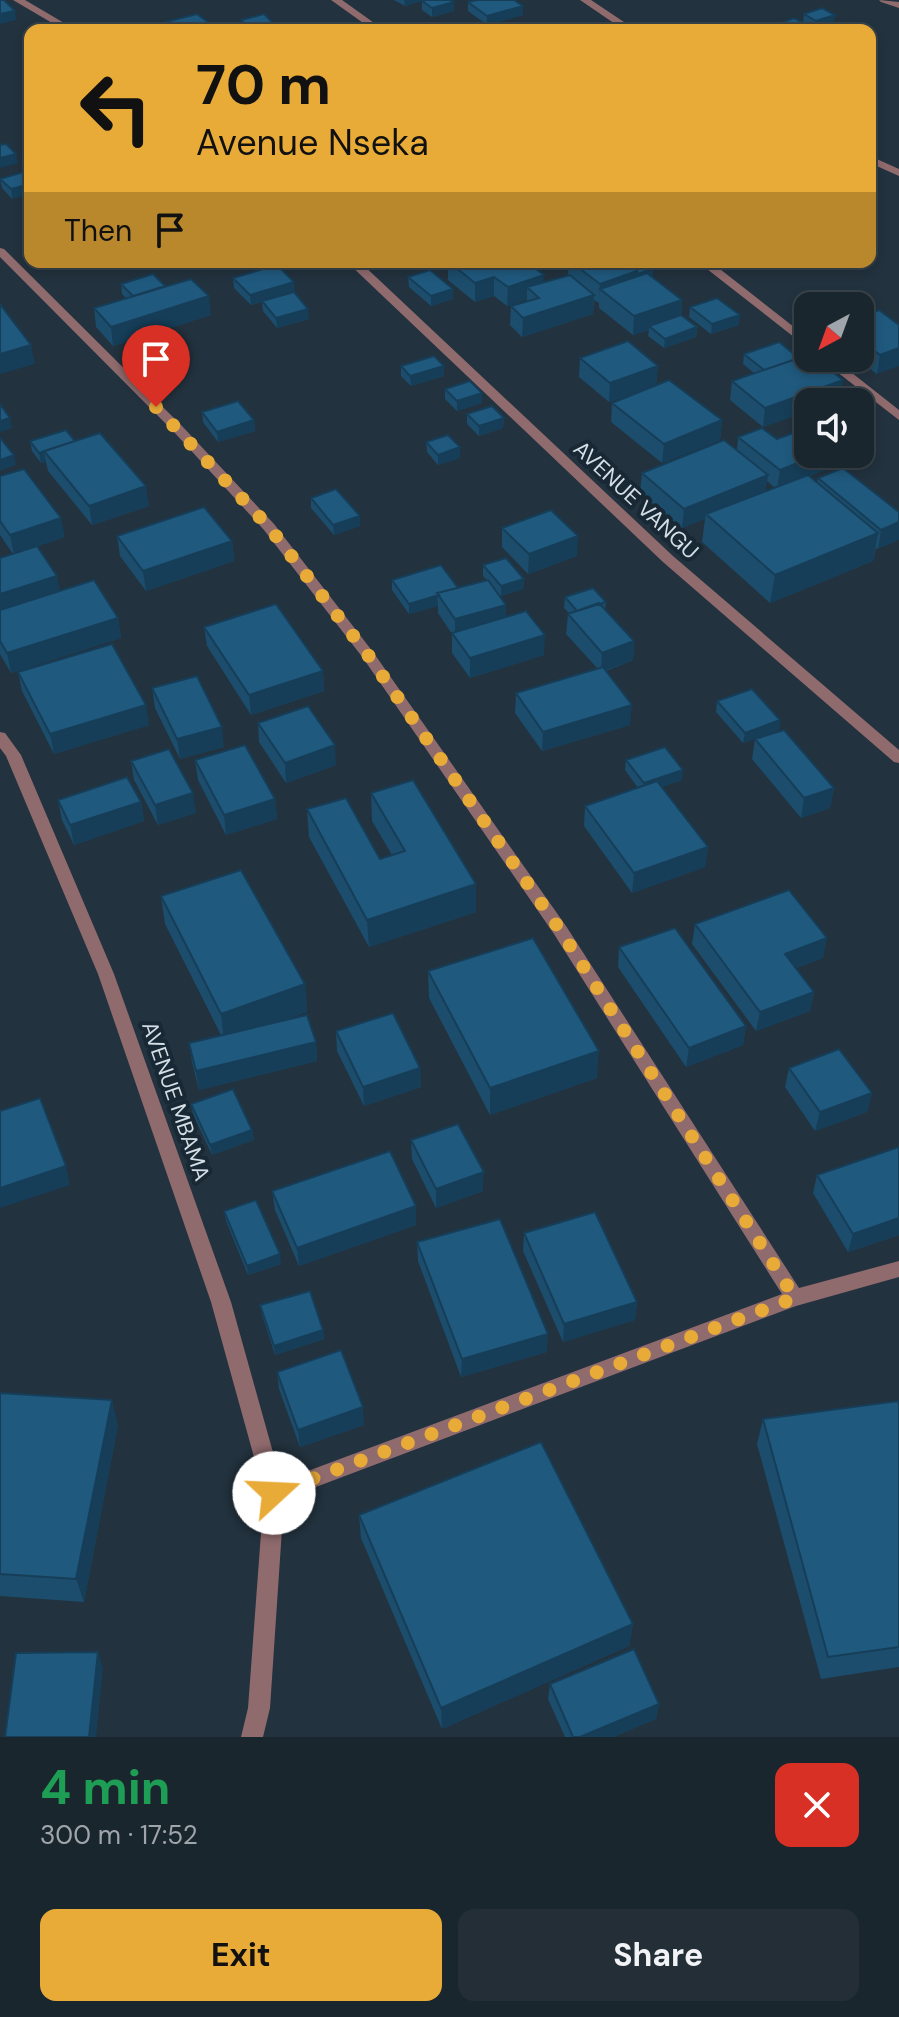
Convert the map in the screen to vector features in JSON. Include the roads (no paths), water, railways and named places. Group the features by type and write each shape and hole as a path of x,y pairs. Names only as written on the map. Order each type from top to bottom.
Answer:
{"street":[{"path":"18,0 60,24"},
{"path":"336,0 370,24"},
{"path":"585,0 622,24"},
{"path":"884,0 899,5"},
{"path":"876,162 899,173"},
{"path":"0,251 178,429 269,527 368,655 560,930 795,1298"},
{"name":"AVENUE VANGU","path":"359,268 668,559 899,758"},
{"path":"712,268 794,333"},
{"path":"843,372 899,416"},
{"name":"AVENUE MBAMA","path":"0,737 13,755 106,974 221,1302 274,1493 259,1708 252,1737"},
{"path":"274,1493 795,1298 899,1269"}]}
